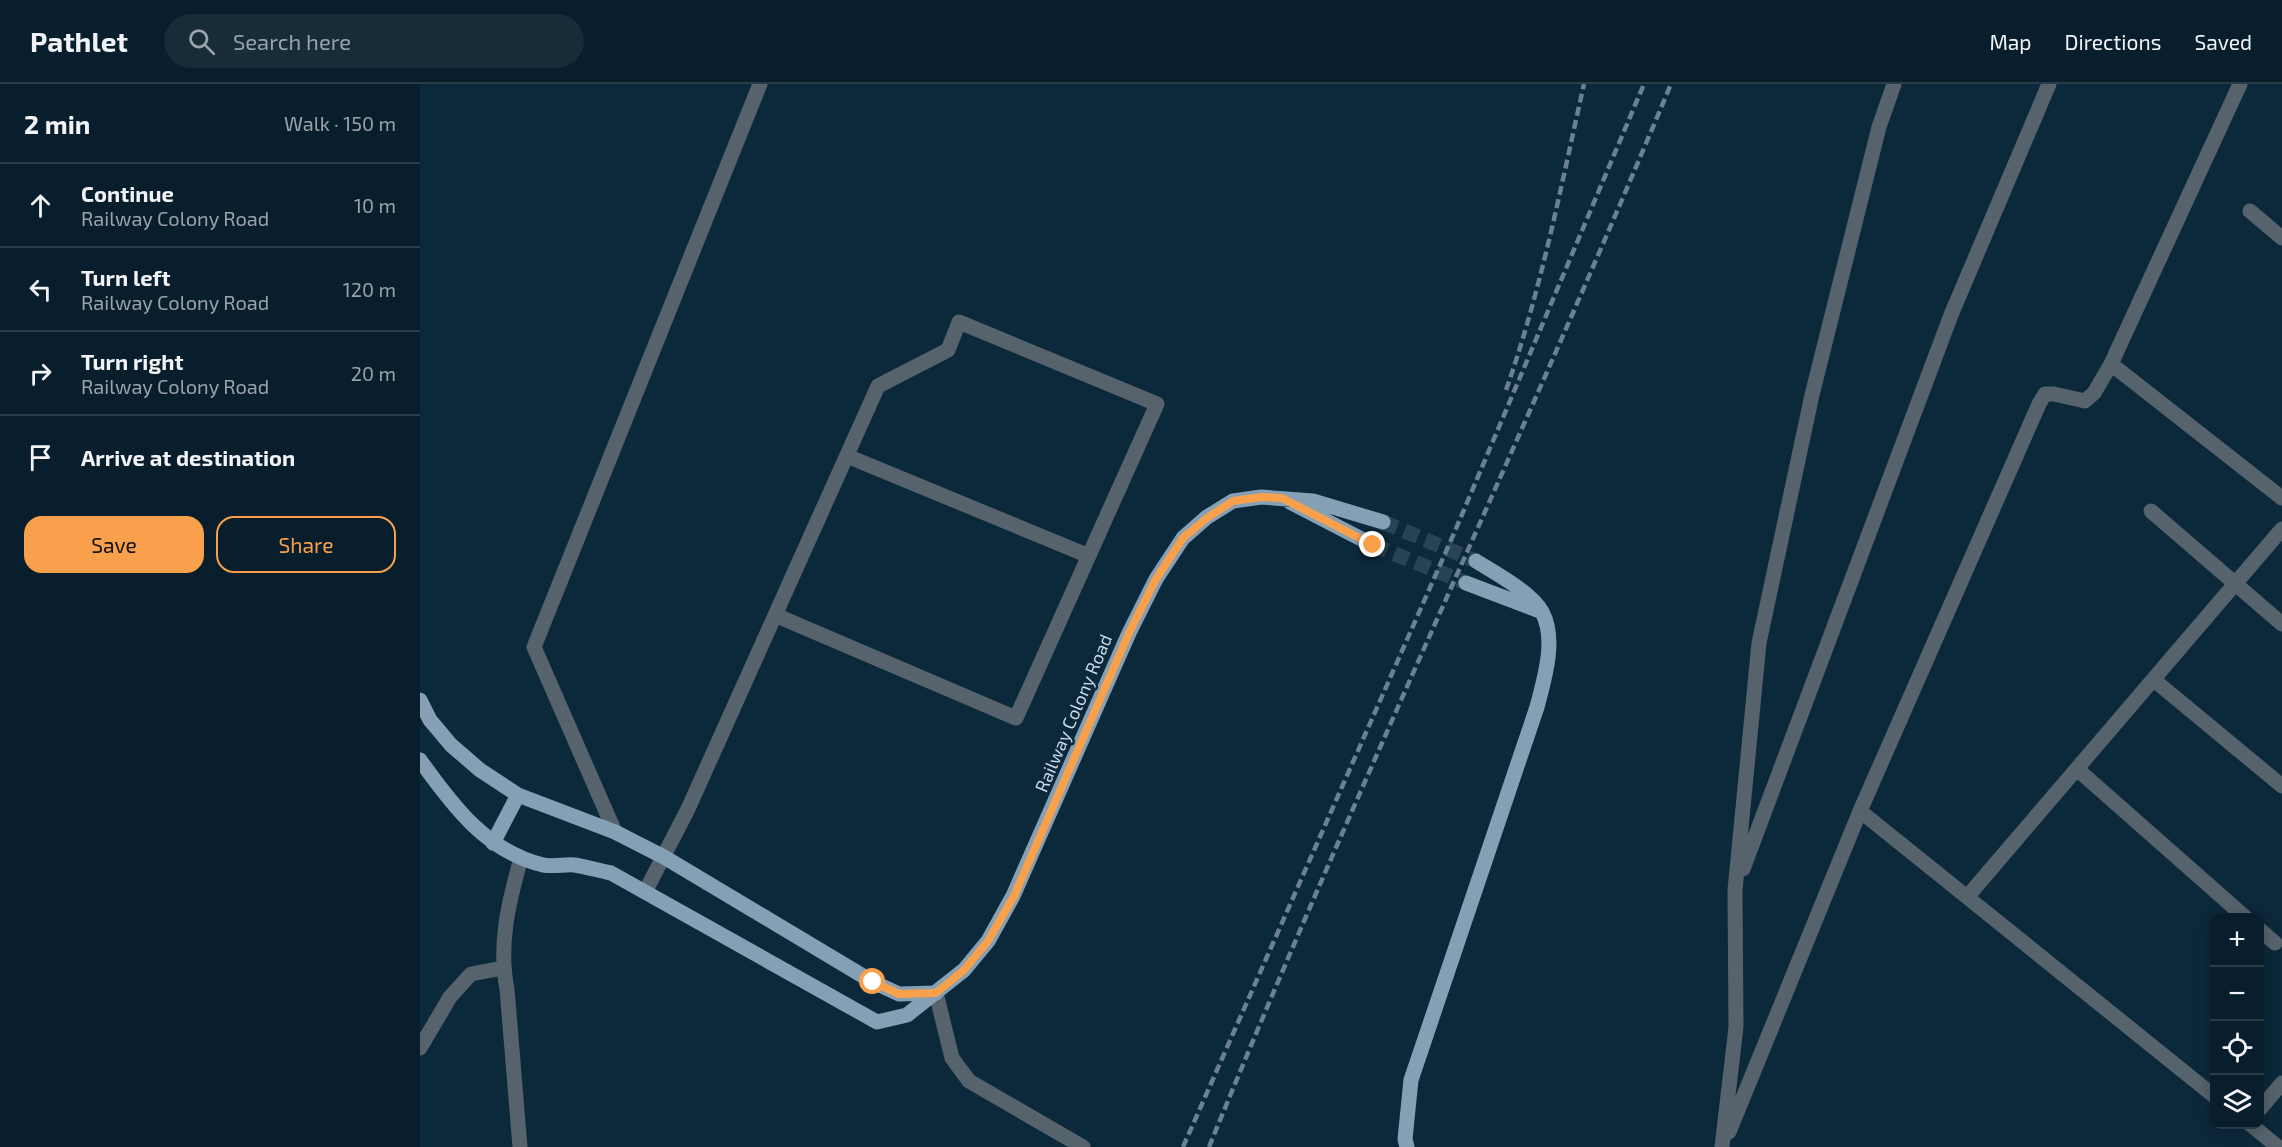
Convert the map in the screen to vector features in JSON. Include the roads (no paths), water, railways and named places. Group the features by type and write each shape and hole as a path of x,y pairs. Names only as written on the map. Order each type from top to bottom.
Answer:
{"main road":[{"name":"Railway Colony Road","path":"420,760 473,827 493,843 521,858 546,865 574,865 611,873 878,1022 908,1016 964,970 988,941 1014,896 1129,633 1156,579 1183,538 1207,518 1233,501 1262,497 1313,501 1383,522"},
{"name":"Railway Colony Road","path":"1282,498 1373,545"},
{"path":"1407,1147 1405,1139 1411,1080 1537,707 1547,668 1548,635 1542,612 1518,586 1476,561"},
{"path":"1466,583 1542,612"},
{"path":"420,700 430,720 451,745 480,770 518,795 615,832 664,857 873,982 899,994 936,993"},
{"path":"493,843 518,795"}],"street":[{"path":"615,832 534,647 759,84"},
{"path":"1723,1147 1736,1028 1735,890 1759,643 1814,384 1879,127 1894,84"},
{"path":"1735,890 1951,315 2049,84"},
{"path":"1723,1147 1860,811 2039,404 2045,394 2085,402 2094,393 2110,364 2240,84"},
{"path":"2250,210 2282,238"},
{"path":"645,892 664,857 878,386 948,350 959,322 1157,404 1016,718 775,615"},
{"path":"2110,364 2282,498"},
{"path":"847,456 1089,556"},
{"path":"2151,511 2282,624"},
{"path":"1967,897 2282,529"},
{"path":"2154,680 2282,786"},
{"path":"2077,769 2240,913"},
{"path":"1860,811 2210,1093"},
{"path":"520,1147 507,989 503,968 505,921 521,858"},
{"path":"2264,934 2275,944"},
{"path":"420,1048 450,997 471,974 503,968"},
{"path":"936,993 952,1058 969,1081 1083,1147"},
{"path":"2264,1103 2282,1083"},
{"path":"2255,1129 2278,1147"}],"tunnel":[{"path":"1383,522 1476,561"},
{"path":"1373,545 1466,583"}],"railway":[{"path":"1506,390 1540,277 1584,84"},
{"path":"1183,1147 1455,531 1644,84"},
{"path":"1209,1147 1322,880 1671,84"}]}
